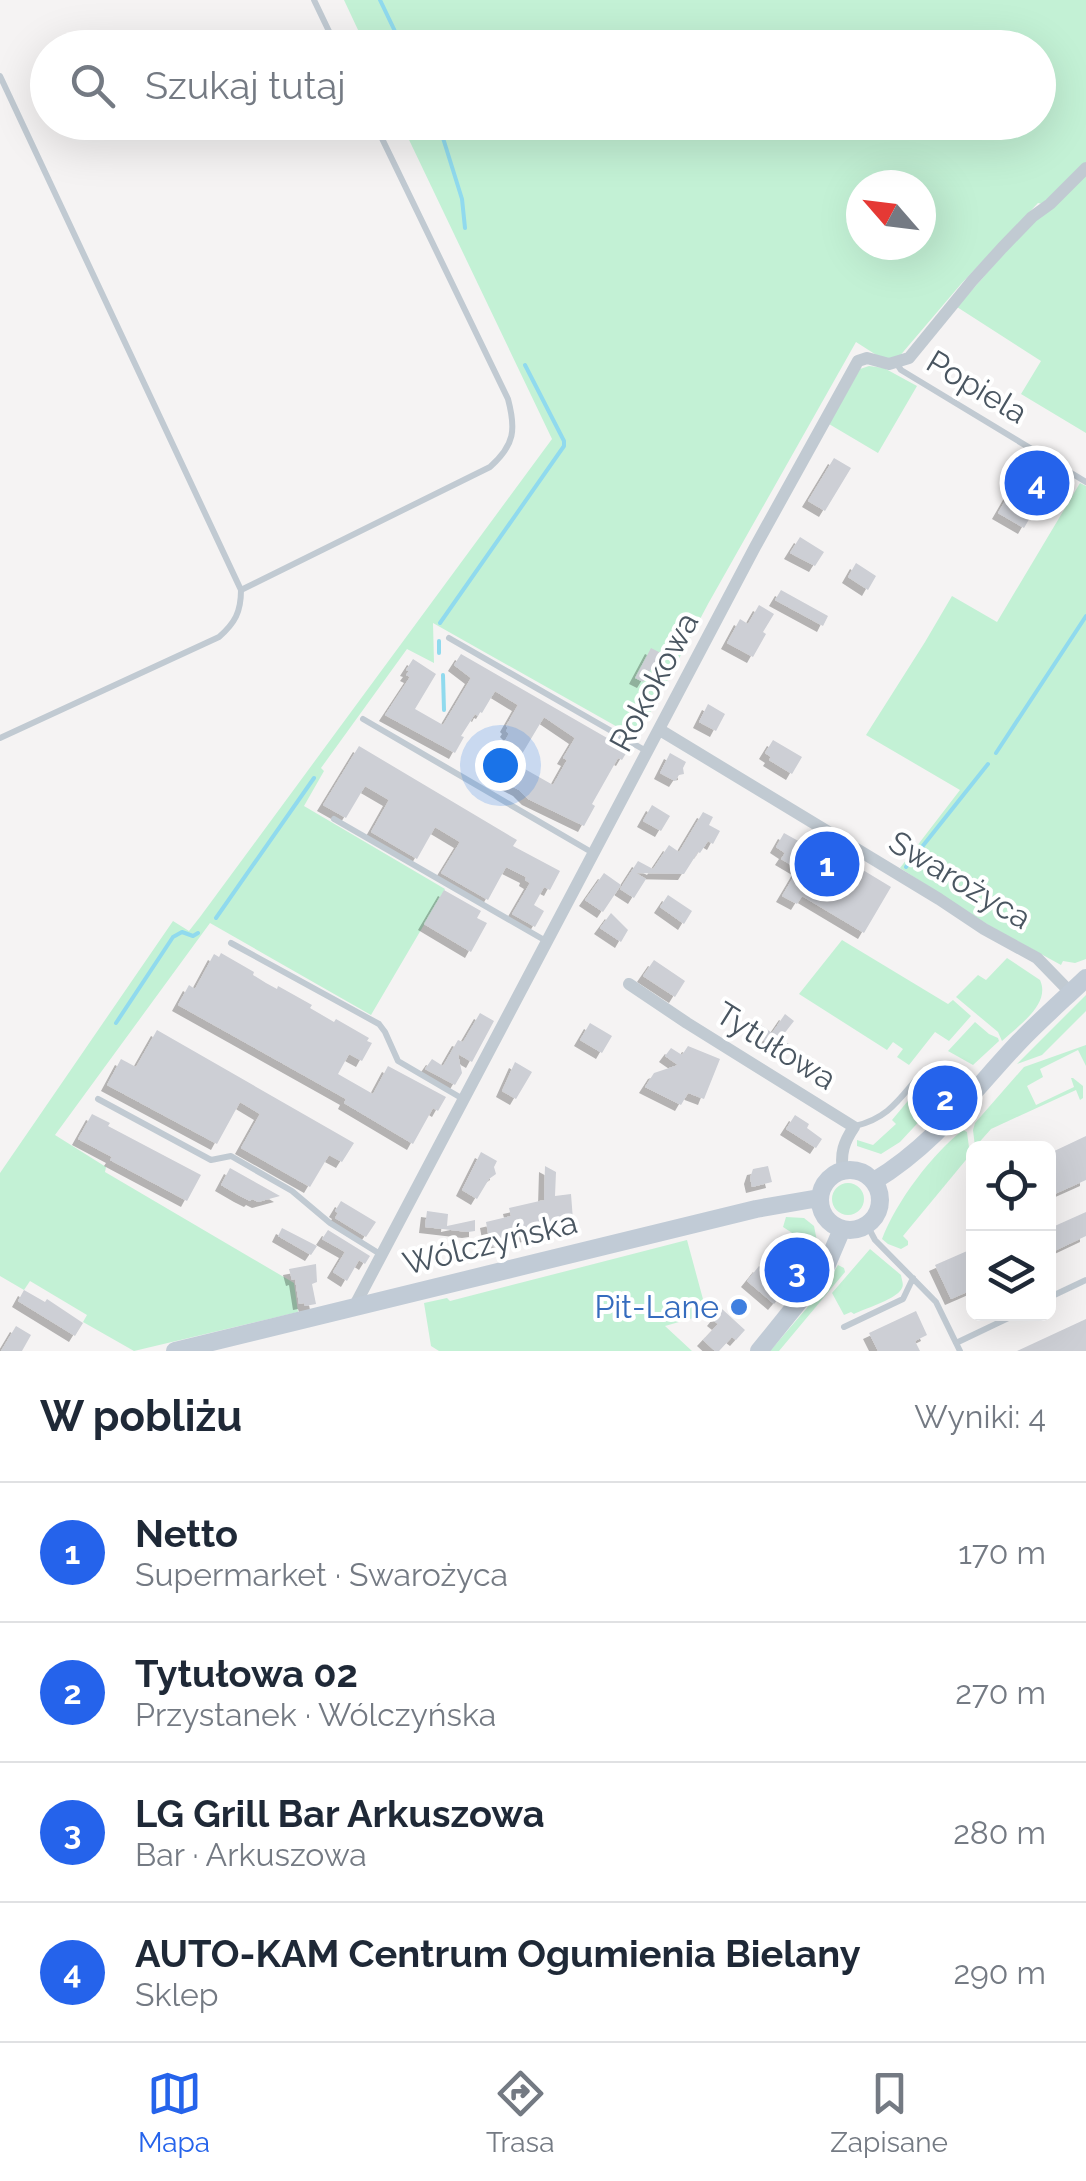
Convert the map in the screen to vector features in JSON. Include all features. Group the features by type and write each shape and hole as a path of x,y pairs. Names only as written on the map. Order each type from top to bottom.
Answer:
{"street":[{"path":"896,363 916,351 992,259 1086,168"},
{"name":"Rokokowa","path":"354,1307 755,547 858,361 867,358 896,363"},
{"name":"Swarożyca","path":"660,730 1037,958 1070,992"},
{"path":"874,1181 926,1144 1020,1040 1086,978"},
{"name":"Tytułowa","path":"630,984 854,1127 841,1156 843,1171"},
{"path":"851,1169 864,1172 874,1181 880,1196 878,1212 867,1225 855,1230 830,1223 819,1198 834,1174 851,1169"},
{"name":"Wólczyńska","path":"176,1351 756,1209 819,1198"},
{"path":"759,1351 825,1268 842,1229"}],"lane":[{"path":"314,0 329,30"},
{"path":"0,76 241,590 241,608 232,625 219,637 0,738"},
{"path":"241,590 490,466 503,455 512,439 513,418 508,399 383,140"},
{"name":"Popiela","path":"896,363 900,370 1086,482"},
{"path":"450,638 648,752"},
{"path":"362,719 594,854"},
{"path":"334,819 547,942"},
{"path":"231,943 379,1024 398,1061 464,1099"},
{"path":"854,1127 880,1118 921,1074"},
{"path":"98,1099 211,1160 231,1156 292,1192 330,1223 381,1254"},
{"path":"867,1225 875,1240 936,1302 958,1347 1004,1321"},
{"path":"844,1328 904,1299 913,1278"},
{"path":"1056,1294 1086,1280"}],"green space":[{"path":"344,0 1086,0 1086,164 1042,204 1038,203 898,358 881,358 856,342 637,738 433,623 434,663 407,649 321,768 324,771 304,806 445,889 371,1015 210,923 55,1135 106,1167 105,1172 294,1283 298,1312 134,1351 83,1322 87,1315 30,1281 24,1290 0,1276 0,1173 173,921 189,931 552,439 409,140 1056,140 1056,30 358,30"},
{"path":"1086,174 1086,433 1021,394 1041,361 957,307 1041,212"},
{"path":"884,368 917,386 878,453 829,424 860,369"},
{"path":"1080,483 1086,486 1086,959 1075,963 1063,961 1061,965 990,926 900,868 960,790 866,735 952,596 997,622"},
{"path":"842,940 948,1004 953,1000 971,1016 949,1041 935,1032 909,1065 897,1057 903,1049 893,1042 887,1050 799,994"},
{"path":"1007,958 1040,980 1042,989 1032,1014 1002,1041 998,1032 956,997 978,975 986,980"},
{"path":"1086,995 1086,1011 1042,1055 1017,1064"},
{"path":"975,1022 999,1041 973,1065 948,1051"},
{"path":"1086,1045 1086,1066 1078,1050 1040,1069 1043,1077 1027,1086 1036,1105 1074,1087 1073,1078 1083,1086 1083,1098 1080,1100 1076,1090 991,1129 980,1141 974,1141 975,1123 1024,1067"},
{"path":"945,1062 966,1071 900,1142 881,1154 857,1146 857,1140 873,1145 896,1124 892,1120"},
{"path":"963,1130 967,1132 966,1160 903,1236 908,1245 901,1249 888,1244 882,1239 888,1225 939,1152"},
{"path":"848,1183 859,1188 864,1199 859,1210 848,1215 837,1210 832,1199 837,1188"},
{"path":"786,1217 804,1218 814,1226 817,1241 811,1256 805,1253 806,1242 783,1227"},
{"path":"687,1240 707,1314 665,1326 692,1351 439,1351 431,1346 424,1303 447,1298 450,1301"},
{"path":"870,1249 901,1275 902,1287 885,1301 844,1315 832,1293"},
{"path":"838,1265 845,1272 779,1351 770,1351 824,1288"}],"building":[{"path":"834,458 851,468 825,511 808,501"},
{"path":"1024,468 1050,483 1024,528 998,513"},
{"path":"800,537 824,552 815,566 790,553"},
{"path":"856,563 876,576 868,590 848,577"},
{"path":"781,590 828,616 823,626 775,600"},
{"path":"759,605 774,614 753,657 727,643 740,619 748,624"},
{"path":"651,648 661,653 643,682 635,678"},
{"path":"461,654 628,750 622,760 618,758 584,826 486,773 490,767 486,760 492,749 498,752 509,734 506,726 518,705 495,691 482,713 475,714 455,753 385,715 410,677 406,670 413,659 436,674 415,709 443,725 471,678 454,665","holes":["544,717 575,738 553,785 516,764"]},
{"path":"708,704 725,714 716,731 699,722"},
{"path":"773,740 802,757 792,774 769,760 771,757 765,753"},
{"path":"359,746 517,840 513,846 560,871 550,890 544,887 534,905 544,911 535,927 512,914 530,883 526,877 506,867 488,900 441,873 460,842 435,827 417,859 371,832 389,800 365,786 346,818 323,805"},
{"path":"670,753 686,762 684,774 675,781 660,773"},
{"path":"652,805 670,816 661,831 643,821"},
{"path":"703,812 713,817 709,825 720,831 713,844 708,841 698,852 684,874 636,873 646,879 634,898 620,889 638,861 653,869 669,845 679,852"},
{"path":"784,833 811,848 815,841 891,887 864,933 802,896 797,904 782,896 798,869 781,859 785,853 776,847"},
{"path":"604,873 621,885 603,912 585,900"},
{"path":"444,890 481,911 477,918 487,923 471,952 424,924"},
{"path":"668,895 692,911 684,924 660,907"},
{"path":"611,913 628,930 621,942 600,928"},
{"path":"221,953 266,983 277,989 278,986 334,1022 336,1019 369,1038 367,1041 372,1043 362,1061 349,1054 338,1074 373,1094 388,1066 446,1097 438,1111 433,1108 413,1144 344,1103 346,1099 178,1005 189,985 195,989 214,954 219,957"},
{"path":"654,960 685,981 675,997 643,976"},
{"path":"480,1013 494,1021 472,1062 458,1054 462,1073 455,1085 425,1069 432,1059 443,1066"},
{"path":"785,1014 794,1021 780,1039 789,1044 782,1053 752,1032 758,1023 772,1033"},
{"path":"590,1023 612,1036 602,1053 580,1040"},
{"path":"157,1030 354,1143 342,1162 329,1155 310,1187 241,1148 260,1114 240,1102 217,1144 107,1085 121,1059 136,1067"},
{"path":"688,1046 720,1059 704,1099 688,1093 681,1105 645,1087 654,1073 678,1065 665,1056 671,1048 682,1055"},
{"path":"515,1062 532,1072 516,1099 502,1091"},
{"path":"92,1114 201,1175 187,1201 78,1139"},
{"path":"795,1115 822,1139 816,1148 786,1129"},
{"path":"1086,1136 1086,1180 1056,1193 1056,1150"},
{"path":"481,1152 497,1161 496,1174 477,1199 462,1190"},
{"path":"545,1166 556,1172 555,1196 571,1194 573,1220 540,1222 542,1239 530,1241 529,1236 503,1240 504,1245 494,1247 486,1222 511,1216 509,1208 544,1200"},
{"path":"768,1166 772,1182 752,1187 753,1169"},
{"path":"230,1168 280,1196 258,1202 240,1196 221,1185"},
{"path":"341,1201 376,1222 366,1237 335,1218"},
{"path":"427,1211 448,1214 447,1226 475,1220 475,1231 425,1227"},
{"path":"1086,1212 1086,1236 1056,1250 1056,1225"},
{"path":"282,1228 317,1246 311,1255 278,1236"},
{"path":"328,1230 370,1256 365,1264 359,1260 347,1281 333,1272 345,1252 322,1239"},
{"path":"783,1250 803,1269 774,1304 747,1281 759,1266 764,1270"},
{"path":"966,1251 966,1292 951,1299 935,1265"},
{"path":"316,1264 317,1282 312,1284 316,1304 299,1304 295,1279 292,1280 289,1269"},
{"path":"24,1290 45,1302 47,1299 83,1323 75,1336 18,1301"},
{"path":"722,1309 745,1330 736,1340 732,1337 715,1351 703,1340 718,1324 713,1320"},
{"path":"916,1311 927,1335 915,1341 920,1351 878,1351 869,1333"},
{"path":"1086,1319 1086,1351 1017,1351"},
{"path":"16,1326 31,1335 22,1351 1,1351"}],"waterway":[{"path":"380,0 394,30"},
{"path":"444,140 462,199 465,228"},
{"path":"440,623 564,446 525,365"},
{"path":"996,753 1086,616"},
{"path":"439,641 439,653"},
{"path":"443,675 444,710"},
{"path":"906,867 988,764"},
{"path":"216,918 314,778"},
{"path":"116,1023 173,937 182,932 193,936 198,933"}],"place":[{"name":"AUTO-KAM Centrum Ogumienia Bielany","path":"1037,483"},
{"name":"Netto","path":"827,864"},
{"name":"Tytułowa 02","path":"945,1098"},
{"name":"LG Grill Bar Arkuszowa","path":"797,1270"},
{"name":"Pit-Lane","path":"739,1307"}]}
